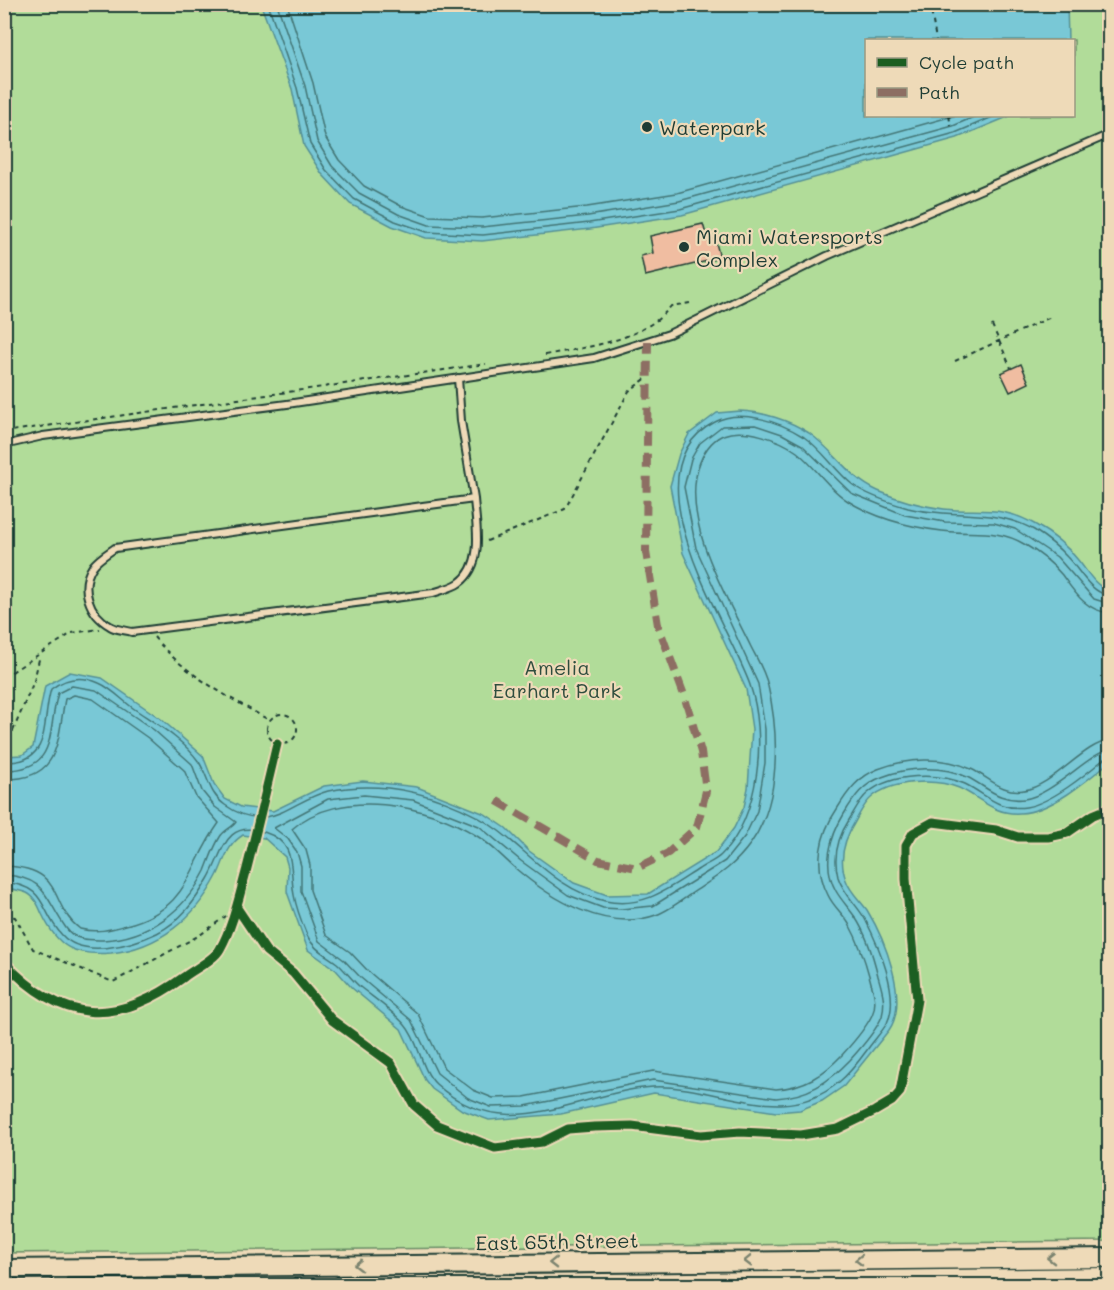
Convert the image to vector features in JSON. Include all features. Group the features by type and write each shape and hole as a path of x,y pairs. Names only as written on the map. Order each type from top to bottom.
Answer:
{"main road":[{"name":"East 65th Street","path":"4,1269 62,1280 447,1264 1110,1258"},
{"path":"342,1286 807,1283 1110,1277"}],"street":[{"path":"807,1261 807,1283"},
{"path":"447,1264 448,1285"}],"lane":[{"path":"4,445 43,436 287,404 594,358 669,334 827,256 1110,134"},
{"path":"458,378 461,421 474,499 478,544 469,572 459,583 433,593 132,632 111,627 96,615 87,599 87,578 94,564 115,548 474,499"}],"path":[{"path":"930,4 936,39"},
{"path":"949,117 951,126"},
{"path":"545,356 620,338 660,320 671,306 690,303"},
{"path":"955,361 1057,314"},
{"path":"992,325 1011,368"},
{"path":"4,432 488,364"},
{"path":"478,544 565,509 629,391 648,377"},
{"path":"4,677 72,633 111,627"},
{"path":"148,630 167,654 210,686 269,720"},
{"path":"4,732 13,731 34,681 40,655"},
{"path":"284,714 296,724 296,735 293,740 277,744 266,731 269,720 284,714"},
{"path":"274,754 277,744"},
{"path":"228,929 240,896"},
{"path":"4,916 15,917 33,949 113,982 200,935 237,908"},
{"path":"237,908 242,917"}],"green space":[{"name":"Amelia Earhart Park","path":"4,5 1109,5 1109,1241 5,1253"}],"water":[{"name":"Waterpark","path":"1067,4 1068,39 865,39 865,117 1008,117 957,138 682,215 590,229 482,241 426,238 392,226 350,204 322,174 304,146 292,89 261,5"},
{"path":"740,411 776,418 801,428 818,440 858,479 878,491 935,508 1001,512 1023,518 1059,541 1074,555 1095,582 1109,591 1109,762 1056,801 1032,811 1020,813 995,809 967,792 949,785 926,782 890,787 871,798 852,827 845,842 842,857 846,880 867,910 881,936 892,969 897,1003 895,1017 889,1030 844,1086 822,1101 800,1110 776,1112 654,1093 561,1114 489,1120 462,1110 432,1089 425,1080 401,1029 352,988 336,970 308,950 287,892 288,867 285,857 264,838 243,835 237,839 229,849 208,891 186,918 160,938 128,950 98,954 77,951 69,947 54,935 30,895 5,888 5,756 22,755 33,747 45,686 70,672 102,678 161,719 203,756 214,784 225,799 241,807 273,811 324,786 363,781 417,787 485,814 506,828 529,851 574,883 607,895 648,894 716,852 734,828 744,807 748,788 752,729 746,689 683,553 670,486 679,454 689,434 717,413"}],"building":[{"name":"Miami Watersports Complex","path":"703,224 708,241 715,239 720,258 645,276 641,256 653,253 650,236"},
{"path":"1021,364 1029,383 1010,392 1001,373"}],"marked path":[{"path":"497,801 598,860 637,868 668,853 697,827 706,791 701,752 684,695 658,625 646,552 648,341"}],"cycle path":[{"path":"4,962 47,998 90,1012 112,1011 135,1004 159,993 213,957 229,931 277,744"},
{"path":"237,908 266,951 293,973 332,1020 391,1063 414,1105 437,1125 495,1148 542,1142 568,1129 594,1127 632,1126 701,1135 740,1132 801,1135 838,1129 892,1101 900,1092 917,1000 906,879 906,845 913,833 933,822 996,830 1018,837 1048,837 1067,833 1093,815 1110,808"}],"place":[{"name":"Waterpark","path":"647,127"},
{"name":"Miami Watersports Complex","path":"684,247"}]}
